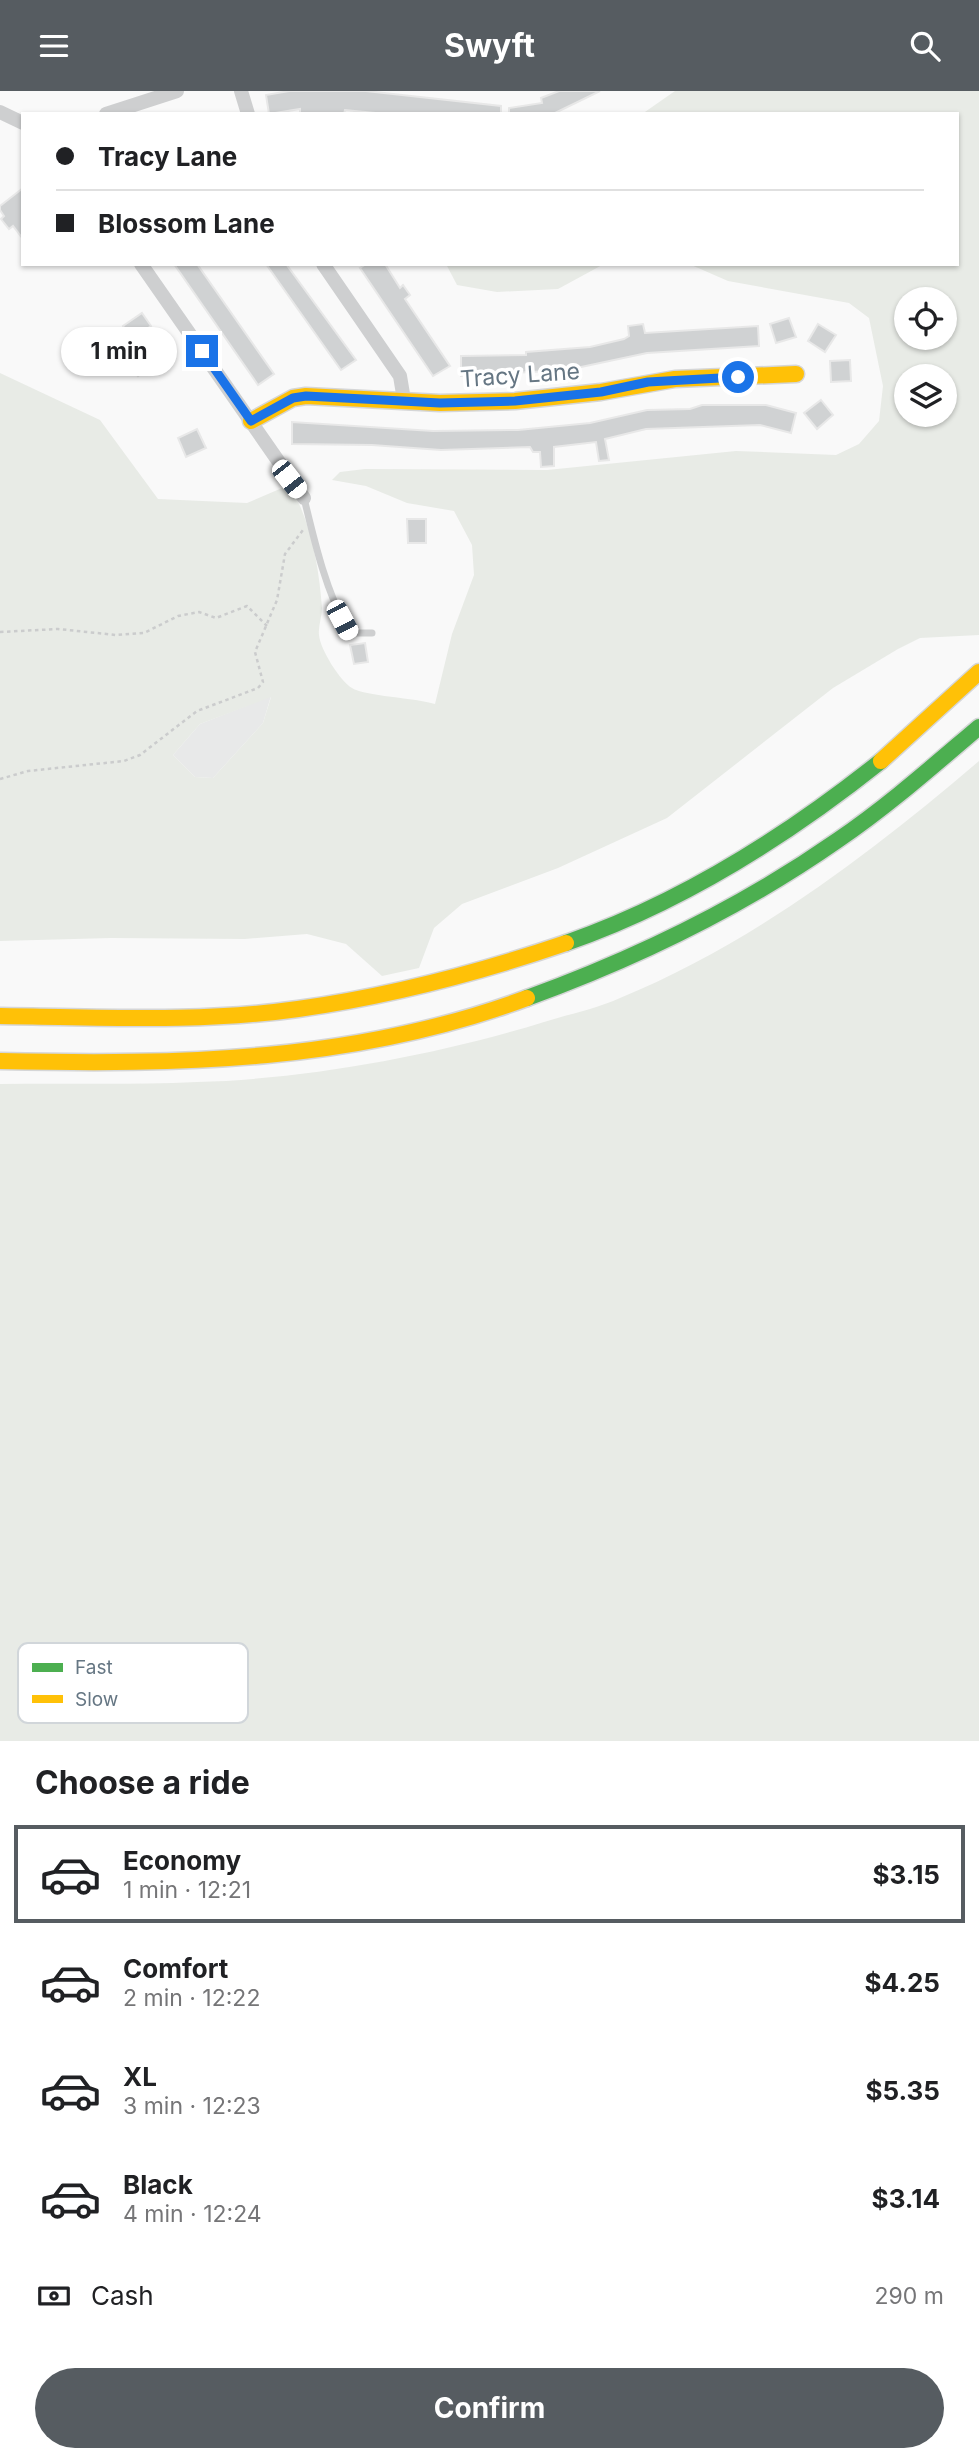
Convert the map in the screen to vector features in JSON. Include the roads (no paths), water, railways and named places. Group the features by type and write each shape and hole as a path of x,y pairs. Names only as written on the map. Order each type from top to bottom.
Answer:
{"main road":[{"name":"Tracy Lane","path":"251,421 293,398 306,396 440,403 515,401 601,392 675,379 796,375"},
{"path":"0,1016 201,1016 295,1009 383,995 521,960 600,931 730,869 803,823 906,742 979,672"},
{"path":"0,1061 163,1061 309,1052 461,1021 522,1003 652,950 762,890 839,840 979,727"}],"street":[{"path":"112,112 177,91"},
{"path":"241,91 247,112"},
{"path":"0,112 21,122"},
{"path":"142,266 304,498"},
{"path":"324,266 400,376 404,400"}],"lane":[{"path":"304,498 320,563 342,620 349,633 372,633"}]}
